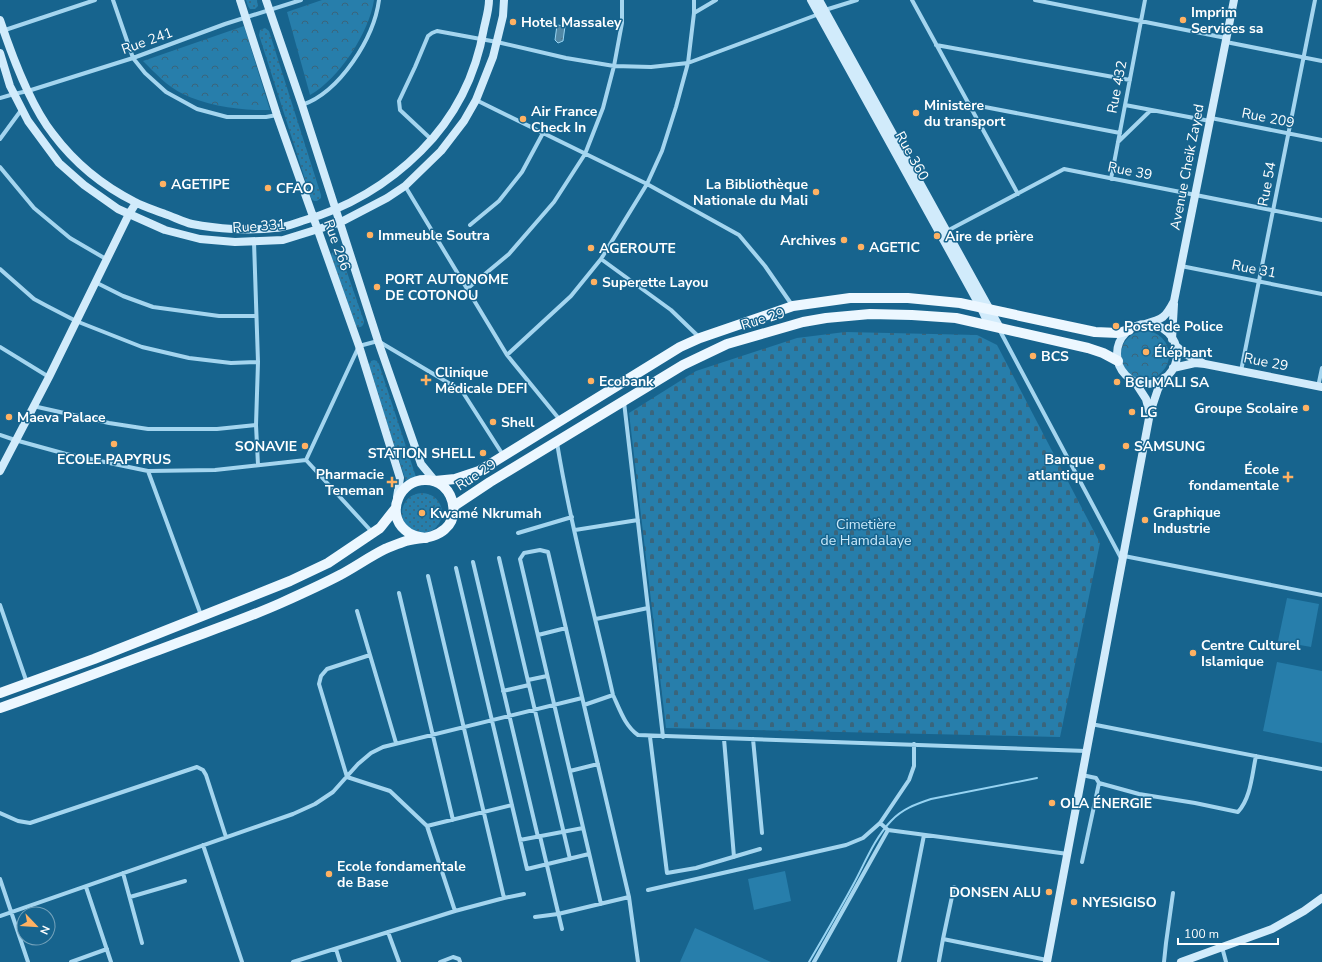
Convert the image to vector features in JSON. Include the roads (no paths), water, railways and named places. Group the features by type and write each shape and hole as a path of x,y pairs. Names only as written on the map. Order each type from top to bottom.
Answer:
{"main road":[{"name":"Rue 266","path":"240,0 277,115 359,346 400,478 396,505"},
{"name":"Rue 266","path":"266,0 302,104 378,341 421,464 435,481"},
{"name":"Rue 331","path":"0,20 2,31 17,68 28,91 52,133 80,164 100,180 136,202 191,224 236,229 276,228 313,218 359,199 387,181 407,165 432,140 461,98 472,74 482,39 489,0"},
{"name":"Rue 331","path":"0,53 14,94 28,121 59,164 84,185 118,209 166,230 200,239 235,242 283,240 340,222 387,198 405,186 441,151 464,120 476,100 493,57 503,16 504,0"},
{"name":"Rue 360","path":"811,0 822,12 996,327"},
{"path":"819,0 822,12 946,232 985,309"},
{"name":"Avenue Cheik Zayed","path":"1145,324 1160,320 1169,311 1174,301 1234,0"},
{"path":"0,471 49,377 95,281 136,202"},
{"path":"435,481 455,479 479,471 680,347 700,338 793,306 850,298 908,298 960,303 1095,332 1118,333 1145,324 1153,325 1161,328 1174,342"},
{"path":"1047,961 1150,413 1158,389 1164,378 1173,368 1176,357 1174,342 1174,301"},
{"name":"Rue 29","path":"454,506 490,482 682,365 728,344 803,322 826,318 870,314 956,318 1088,348 1103,353 1118,361"},
{"path":"1129,330 1123,336 1119,344 1117,352 1118,361 1124,374 1135,382 1146,399 1150,413"},
{"name":"Rue 29","path":"1174,342 1185,354 1205,364"},
{"name":"Rue 29","path":"1173,368 1195,363 1205,364 1320,387"},
{"path":"1135,382 1145,384 1155,383 1164,378"},
{"path":"0,693 94,659 290,581 328,563 380,528 396,505 400,493 412,482 427,479 435,481 448,491 452,498 454,506 452,518 447,528 437,535 403,542 385,549 340,575 281,603 0,708"},
{"path":"396,505 398,521 404,530 414,536 426,538"},
{"path":"1181,962 1272,929 1304,911 1322,898"}],"street":[{"path":"2,31 95,0"},
{"path":"113,0 133,58 166,92 197,109 227,116 266,117 277,115"},
{"name":"Rue 241","path":"0,98 28,91 133,58 225,24 301,0"},
{"path":"302,104 309,102 334,85 359,54 370,32 379,0"},
{"path":"467,289 509,254 554,202 586,154 603,108 614,66 622,23 622,0"},
{"path":"507,355 570,296 601,259 647,184 662,151 688,63 694,13 694,0"},
{"path":"694,13 716,0"},
{"path":"432,140 400,110 398,105 428,36 437,31 497,42 566,58 614,66 651,67 688,63 857,0"},
{"path":"912,0 1018,194"},
{"path":"1035,0 1141,21 1322,61"},
{"name":"Rue 432","path":"1111,179 1145,0"},
{"name":"Rue 54","path":"1240,371 1315,0"},
{"path":"936,45 1130,80"},
{"path":"476,100 647,184 739,235 765,266 793,306"},
{"path":"969,104 1120,132"},
{"name":"Rue 209","path":"1125,105 1322,140"},
{"path":"0,139 22,109"},
{"path":"1118,143 1151,110"},
{"path":"470,225 499,201 522,172 543,132"},
{"path":"0,167 34,208 70,238 106,259"},
{"name":"Rue 39","path":"946,232 1064,170 1322,220"},
{"path":"405,186 507,355 560,420"},
{"path":"254,242 258,362 256,425 258,465"},
{"path":"601,259 671,310 700,338"},
{"name":"Rue 31","path":"1181,266 1322,294"},
{"path":"0,269 34,299 76,321 142,347 189,358 231,363 258,362"},
{"path":"95,281 124,296 153,307 219,316 256,316"},
{"path":"996,327 1123,558 1322,596"},
{"path":"306,460 359,346 378,341 462,391 504,456"},
{"path":"0,346 49,377"},
{"path":"1320,387 1322,368"},
{"path":"624,401 663,737"},
{"path":"33,406 109,424 148,429 217,429 256,425"},
{"path":"0,435 66,454 148,471 215,470 306,460"},
{"path":"557,441 561,470 614,695 630,730 638,735 650,737 914,744 1087,751"},
{"path":"306,460 372,533"},
{"path":"148,471 201,616"},
{"path":"518,533 572,517"},
{"path":"575,530 638,520"},
{"path":"601,904 520,559 524,553 540,550 548,552 629,898 638,962"},
{"path":"499,558 570,859"},
{"path":"473,562 509,716 562,929"},
{"path":"456,568 527,869 589,854"},
{"path":"428,576 504,898"},
{"path":"399,593 452,820"},
{"path":"0,605 27,683"},
{"path":"596,619 648,608"},
{"path":"357,611 396,743"},
{"path":"538,635 566,628"},
{"path":"347,777 320,684 321,676 327,669 370,654"},
{"path":"503,691 547,676"},
{"path":"584,705 614,695"},
{"path":"0,916 293,814 315,804 333,792 358,764 371,753 382,747 582,698"},
{"path":"1091,724 1322,769"},
{"path":"650,737 667,873 696,868 760,849"},
{"path":"724,739 734,857"},
{"path":"753,739 762,833"},
{"path":"648,890 846,845 864,838 880,823 909,780 914,766 914,744"},
{"path":"1082,775 1096,778 1099,783 1140,794 1238,812 1243,807 1248,792 1256,756"},
{"path":"570,771 598,764"},
{"path":"0,813 18,821 30,823 197,767 203,770 206,774 226,837"},
{"path":"347,777 390,791 428,826 455,911"},
{"path":"1082,862 1099,783"},
{"path":"428,826 512,805"},
{"path":"880,823 888,830 1068,854"},
{"path":"520,840 583,828"},
{"path":"814,962 888,830"},
{"path":"899,962 924,835"},
{"path":"203,845 242,962"},
{"path":"123,873 142,942"},
{"path":"0,879 28,962"},
{"path":"130,897 185,881"},
{"path":"86,887 111,962"},
{"path":"939,961 954,887"},
{"path":"1164,962 1173,893"},
{"path":"293,962 455,911 524,894"},
{"path":"535,917 558,914 629,898"},
{"path":"388,932 399,962"},
{"path":"943,939 1047,961"},
{"path":"1222,947 1226,962"},
{"path":"71,962 107,949"},
{"path":"336,949 340,962"},
{"path":"86,957 88,962"},
{"path":"440,962 452,957 459,959 460,962"}],"water":[{"path":"557,25 565,26 563,41 558,43 555,40"}],"waterway":[{"path":"809,962 848,895 875,843 885,828 895,817 910,807 931,799 1037,778"}],"place":[{"name":"Imprim Services sa","path":"1183,20"},
{"name":"Hotel Massaley","path":"513,22"},
{"name":"Ministere du transport","path":"916,113"},
{"name":"Air France Check In","path":"523,119"},
{"name":"AGETIPE","path":"163,184"},
{"name":"CFAO","path":"268,188"},
{"name":"La Bibliothèque Nationale du Mali","path":"816,192"},
{"name":"Immeuble Soutra","path":"370,235"},
{"name":"Aire de prière","path":"937,236"},
{"name":"Archives","path":"844,240"},
{"name":"AGETIC","path":"861,247"},
{"name":"AGEROUTE","path":"591,248"},
{"name":"Superette Layou","path":"594,282"},
{"name":"PORT AUTONOME DE COTONOU","path":"377,287"},
{"name":"Poste de Police","path":"1116,326"},
{"name":"Éléphant","path":"1146,352"},
{"name":"BCS","path":"1033,356"},
{"name":"Clinique Médicale DEFI","path":"426,380"},
{"name":"Ecobank","path":"591,381"},
{"name":"BCI MALI SA","path":"1117,382"},
{"name":"Groupe Scolaire","path":"1306,408"},
{"name":"LG","path":"1132,412"},
{"name":"Maeva Palace","path":"9,417"},
{"name":"Shell","path":"493,422"},
{"name":"ECOLE PAPYRUS","path":"114,444"},
{"name":"SONAVIE","path":"305,446"},
{"name":"SAMSUNG","path":"1126,446"},
{"name":"STATION SHELL","path":"483,453"},
{"name":"Banque atlantique","path":"1102,467"},
{"name":"École fondamentale","path":"1288,477"},
{"name":"Pharmacie Teneman","path":"392,482"},
{"name":"Kwamé Nkrumah","path":"422,513"},
{"name":"Graphique Industrie","path":"1145,520"},
{"name":"Centre Culturel Islamique","path":"1193,653"},
{"name":"OLA ÉNERGIE","path":"1052,803"},
{"name":"Ecole fondamentale de Base","path":"329,874"},
{"name":"DONSEN ALU","path":"1049,892"},
{"name":"NYESIGISO","path":"1074,902"}],"park label":[{"name":"Cimetière de Hamdalaye","path":"866,532"}]}
